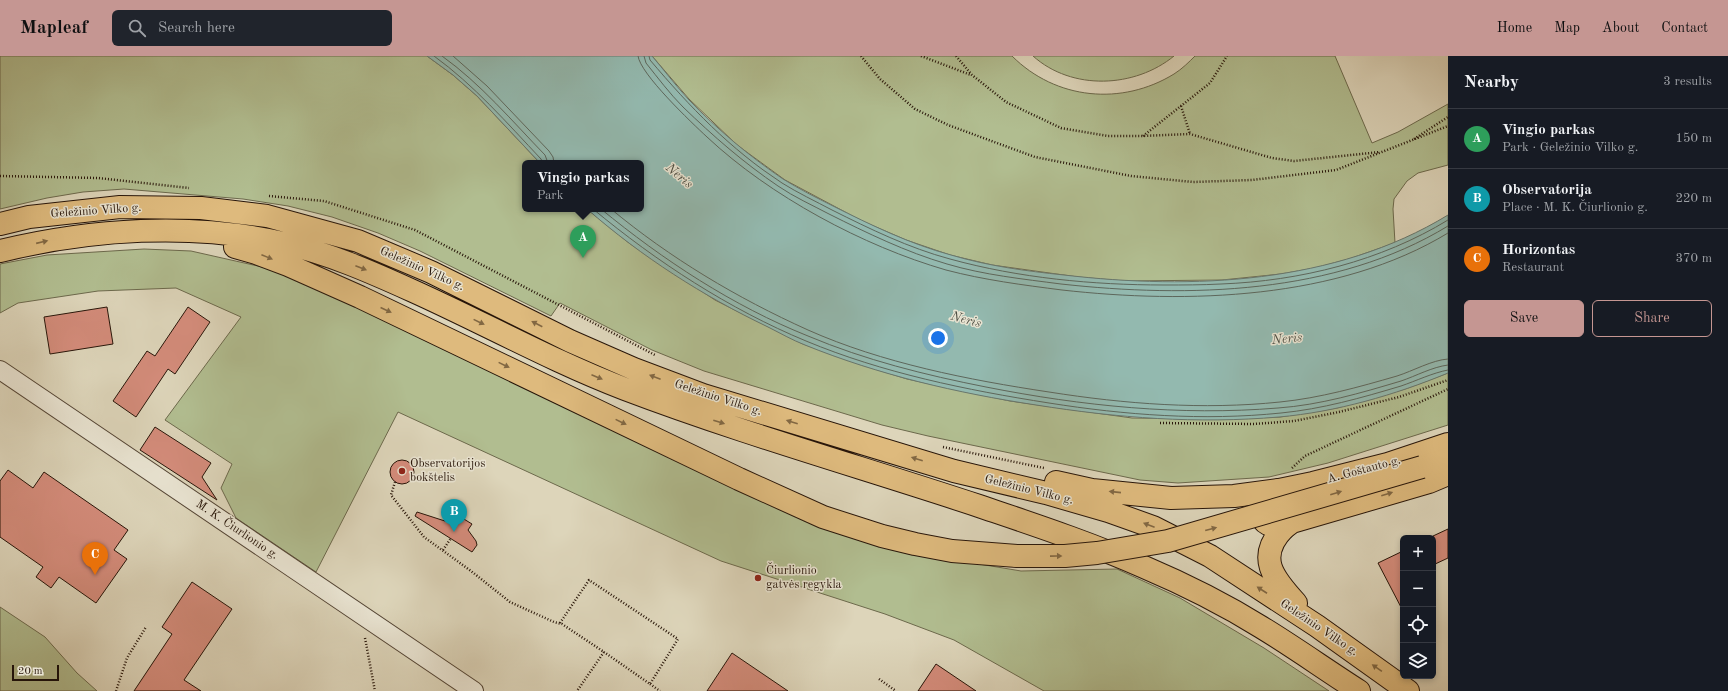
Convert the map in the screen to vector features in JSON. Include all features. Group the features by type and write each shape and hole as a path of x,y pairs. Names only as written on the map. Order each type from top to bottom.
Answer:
{"main road":[{"name":"Geležinio Vilko g.","path":"0,224 29,216 120,207 201,208 267,216 358,241 431,272 570,341 634,369 703,395 954,471 1046,493 1108,511 1153,527 1210,556 1318,626 1408,691"},
{"path":"148,231 221,244 256,253 288,265 360,297 739,479 823,517 882,536 952,551 1017,556 1066,556 1097,553 1168,541 1448,459"},
{"name":"Geležinio Vilko g.","path":"0,251 62,238 106,232 212,232 282,243 362,268 448,307 555,359 621,388 693,414 1059,533 1142,566 1201,593 1262,627 1359,691"},
{"name":"A. Goštauto g.","path":"954,471 1039,479 1092,490 1171,498 1234,496 1279,490 1313,483 1388,464 1448,444"},
{"path":"1318,626 1278,583 1270,564 1269,552 1277,535 1292,522 1422,484 1448,474"},
{"path":"1279,490 1265,499 1259,512 1262,520 1269,526 1284,528"}],"street":[{"name":"M. K. Čiurlionio g.","path":"0,370 474,691"}],"path":[{"path":"861,56 880,79 915,109 948,125 1036,157 1130,176 1193,182 1252,180 1336,170 1448,126"},
{"path":"921,56 972,75"},
{"path":"956,56 972,75 1006,102 1061,128 1108,136 1190,134 1272,158 1294,161 1385,151"},
{"path":"1142,136 1210,84 1227,56"},
{"path":"1181,106 1190,134"},
{"path":"1408,142 1448,117"},
{"path":"0,176 98,178 196,188"},
{"path":"264,195 324,201 415,230 659,357"},
{"path":"1160,422 1248,424 1294,421 1339,412 1399,396 1448,380"},
{"path":"1289,471 1305,456 1448,389"},
{"path":"938,445 1045,468"},
{"path":"395,482 391,495 424,537 471,571 510,602 560,623 660,691"},
{"path":"443,550 451,538"},
{"path":"560,623 588,580 678,639 650,684"},
{"path":"361,614 375,691"},
{"path":"116,691 126,658 146,627"},
{"path":"577,691 604,652"},
{"path":"879,679 896,691"}],"green space":[{"path":"0,56 427,56 453,75 477,96 537,160 522,160 522,212 591,212 629,243 715,300 803,344 907,379 1010,401 1132,418 1213,419 1280,417 1337,408 1405,389 1448,373 1448,425 1328,463 1269,477 1178,483 1140,480 882,425 704,371 652,350 560,303 551,316 420,251 378,233 332,217 288,206 243,199 124,189 83,192 47,198 0,209"},
{"path":"652,56 1012,56 1029,71 1049,82 1090,94 1111,94 1133,91 1154,84 1177,72 1195,56 1335,56 1372,143 1398,132 1448,104 1448,165 1418,173 1407,181 1394,199 1393,209 1395,243 1349,259 1315,268 1281,274 1222,280 1124,281 1078,277 992,265 950,255 906,240 862,221 785,180 737,145 689,99"},
{"path":"1033,56 1174,56 1158,67 1141,74 1123,79 1104,81 1084,80 1066,75 1049,67"},
{"path":"144,249 191,251 271,269 309,284 781,510 853,537 943,558 1021,571 1117,569 1180,598 1264,648 1329,691 1044,691 954,640 885,614 721,561 398,412 316,572 236,518 221,488 232,464 165,420 241,317 176,288 98,291 18,303 0,313 0,264 47,255"},
{"path":"0,607 45,637 77,673 97,691 0,691"}],"water":[{"name":"Neris","path":"427,56 652,56 684,95 700,111 746,152 789,183 814,197 906,240 936,251 1007,268 1113,280 1162,282 1212,281 1262,276 1311,268 1358,256 1404,238 1448,215 1448,373 1386,395 1344,407 1300,415 1218,420 1188,420 1127,416 1067,410 977,395 890,374 833,356 795,341 697,289 651,259 590,212 644,212 644,160 537,160 477,96 453,75"}],"building":[{"path":"107,307 113,344 50,354 44,317"},
{"path":"188,307 210,322 175,374 168,369 136,417 113,401 147,351 155,356"},
{"path":"155,427 211,463 202,477 217,500 140,450"},
{"name":"Observatorijos bokštelis","path":"402,460 410,464 414,472 410,480 402,484 394,480 390,472 394,464"},
{"path":"8,470 33,488 44,472 128,530 114,550 127,559 96,603 59,577 51,588 36,577 43,567 0,537 0,481"},
{"path":"417,512 448,522 454,513 472,524 468,530 476,541 477,545 472,552 415,516"},
{"path":"1448,529 1448,558 1436,564 1436,535"},
{"path":"1400,552 1400,605 1378,563"},
{"path":"192,582 232,609 184,680 201,691 134,691 172,634 162,627"},
{"path":"732,653 788,691 707,691"},
{"path":"936,664 976,691 918,691"}],"place":[{"name":"Vingio parkas","path":"583,258"},
{"name":"Observatorijos bokštelis","path":"402,471"},
{"name":"Observatorija","path":"454,532"},
{"name":"Horizontas","path":"95,575"},
{"name":"Čiurlionio gatvės regykla","path":"758,578"}]}
